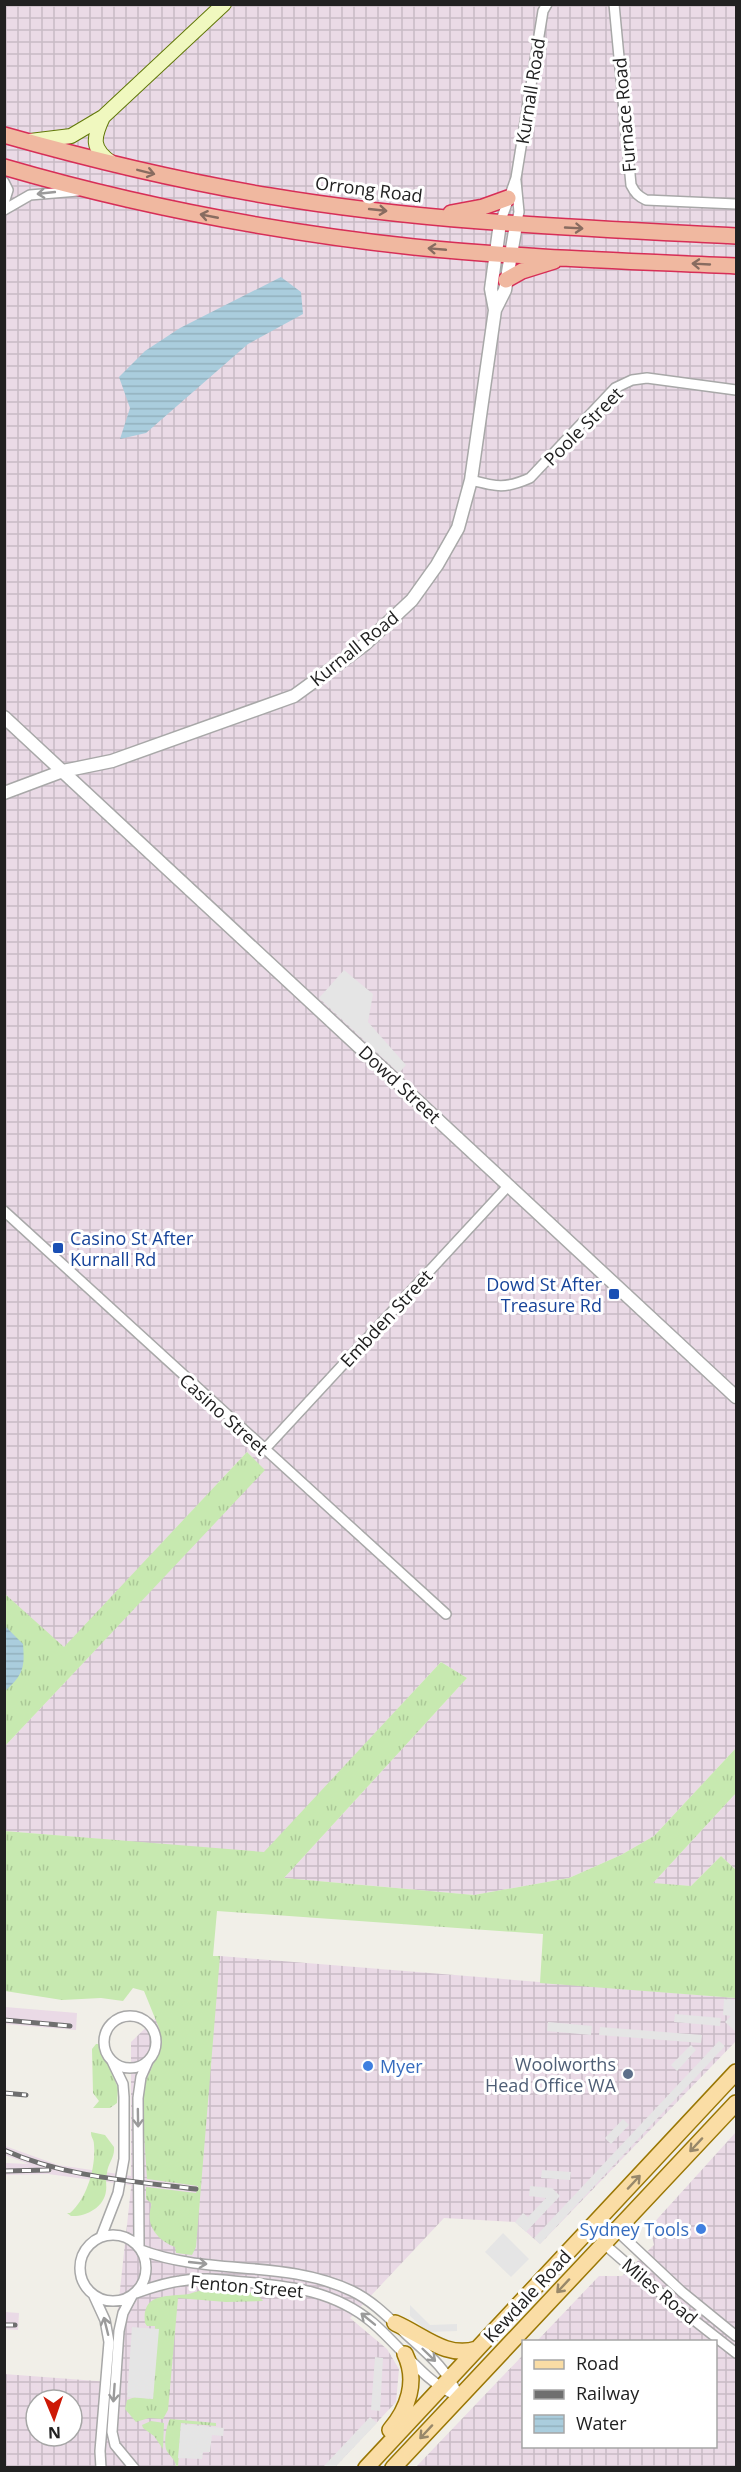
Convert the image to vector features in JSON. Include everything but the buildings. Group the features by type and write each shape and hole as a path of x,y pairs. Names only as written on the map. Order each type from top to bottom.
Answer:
{"highway":[{"name":"Orrong Road","path":"4,135 171,178 271,196 516,225 736,236"},
{"path":"4,167 92,190 259,225 402,245 503,254 736,266"},
{"path":"434,216 483,207 507,198"},
{"path":"506,280 522,271 563,257"}],"main road":[{"path":"28,142 71,136 103,117 224,4"},
{"path":"103,117 95,143 100,155 112,163"},
{"name":"Kewdale Road","path":"366,2468 736,2072"},
{"name":"Kewdale Road","path":"393,2468 736,2103"},
{"path":"395,2324 446,2350 462,2352 478,2348"},
{"path":"366,2468 380,2441 397,2422 406,2405 411,2369 405,2354"}],"street":[{"name":"Kurnall Road","path":"495,310 491,289 519,212 516,178 543,11 547,4"},
{"name":"Furnace Road","path":"614,4 631,185 634,191 646,200 736,204"},
{"name":"Kurnall Road","path":"4,793 63,771 112,761 294,696 364,645 412,600 437,565 458,528 471,480 495,310 505,290 500,223 516,178"},
{"path":"4,182 8,190 4,203"},
{"path":"4,210 30,195 92,190"},
{"name":"Poole Street","path":"471,480 500,488 530,478 615,388 632,380 646,378 736,390"},
{"name":"Dowd Street","path":"4,717 736,1395"},
{"name":"Embden Street","path":"264,1450 508,1185"},
{"name":"Casino Street","path":"4,1211 446,1614"},
{"path":"101,2237 118,2193 124,2159 123,2084 104,2044 107,2030 116,2019 130,2016 145,2020 155,2032 156,2048 147,2061 141,2077 138,2098 140,2248 147,2268 142,2286 123,2313 119,2331 112,2432 115,2445 134,2468"},
{"path":"112,2061 126,2067 141,2066 147,2061"},
{"name":"Miles Road","path":"594,2224 616,2230 682,2292 736,2336"},
{"name":"Miles Road","path":"594,2224 603,2243 736,2353"},
{"path":"101,2468 100,2451 108,2335 105,2320 93,2295 85,2287 80,2276 80,2265 88,2246 101,2237 121,2236 140,2248"},
{"name":"Fenton Street","path":"140,2248 160,2257 193,2264 279,2270 312,2277 354,2292 395,2324 459,2397"},
{"name":"Fenton Street","path":"134,2295 170,2282 197,2279 305,2289 325,2295 357,2311 405,2354 446,2383 459,2397"},
{"path":"93,2295 113,2302 134,2295"}],"shaded area":[{"path":"5,5 736,5 736,1748 654,1836 621,1855 569,1878 474,1895 284,1878 467,1678 441,1662 264,1853 5,1831 5,1746 264,1470 247,1452 64,1648 5,1594"},
{"path":"344,970 373,994 368,1022 406,1065 399,1073 319,998"},
{"path":"736,1793 736,1870 721,1856 691,1886 652,1884"},
{"path":"220,1956 736,1998 736,2041 540,2244 515,2222 444,2218 350,2318 387,2349 399,2369 396,2402 335,2467 5,2467 4,2374 110,2382 131,2188 131,2042"},
{"path":"724,1999 736,2000 736,2032 725,2022 731,2016 723,2015"},
{"path":"5,2007 77,2013 76,2030 5,2024"},
{"path":"675,2014 721,2018 720,2026 674,2022"},
{"path":"548,2022 592,2026 591,2035 547,2031"},
{"path":"600,2027 702,2035 701,2043 599,2035"},
{"path":"719,2041 725,2046 540,2244 534,2238"},
{"path":"691,2045 696,2050 677,2071 671,2065"},
{"path":"623,2119 629,2125 611,2144 605,2138"},
{"path":"736,2132 736,2467 415,2468 522,2356 522,2448 717,2448 717,2340 538,2340 599,2276 622,2276 654,2245 650,2227"},
{"path":"5,2146 58,2165 198,2186 197,2194 48,2174 5,2175 5,2163 29,2164 5,2155"},
{"path":"542,2170 571,2172 570,2180 541,2178"},
{"path":"530,2186 552,2188 560,2196 526,2232 515,2222 523,2213 528,2217 546,2198 529,2196"},
{"path":"503,2233 529,2259 511,2277 485,2252"},
{"path":"410,2305 430,2325 457,2324 457,2331 428,2332 410,2316"},
{"path":"5,2312 19,2313 18,2330 5,2329"},
{"path":"132,2327 159,2329 153,2399 127,2397"},
{"path":"375,2357 383,2358 380,2411 371,2410"},
{"path":"370,2417 377,2423 335,2467 323,2467"},
{"path":"181,2424 224,2428 223,2436 212,2435 210,2452 203,2452 202,2459 178,2458"}],"green space":[{"path":"247,1452 265,1470 5,1746 5,1594 64,1647"},
{"path":"441,1662 467,1678 284,1878 474,1895 569,1878 621,1855 654,1836 736,1748 736,1793 653,1883 691,1886 721,1856 736,1870 736,1998 540,1983 543,1934 217,1911 213,1956 220,1956 196,2247 192,2255 176,2253 175,2247 160,2238 153,2229 150,2218 151,2203 146,2199 146,2187 196,2193 198,2186 147,2179 142,2104 146,2081 162,2044 159,2028 144,1991 133,1988 123,2001 101,1998 62,2000 5,1991 4,1831 264,1852"},
{"path":"99,2044 118,2088 117,2103 110,2108 93,2108 99,2101 93,2093 92,2049"},
{"path":"91,2132 105,2135 114,2147 106,2176 106,2191 98,2207 82,2215 71,2216 67,2213 70,2213 81,2200 92,2172 94,2143"},
{"path":"207,2289 256,2293 263,2301 226,2302 178,2298 168,2410 163,2419 149,2418 136,2422 125,2409 127,2400 135,2397 153,2399 155,2326 147,2326 145,2323 147,2306 152,2301 165,2296 189,2294"},
{"path":"170,2419 216,2423 216,2426 181,2423 178,2467 174,2467 176,2465 165,2446 166,2429"},
{"path":"151,2421 164,2423 163,2449 154,2436 143,2428 142,2425"}],"water":[{"path":"281,277 301,292 303,314 248,344 146,433 120,439 130,408 119,377 145,351 180,328"},
{"path":"5,1626 23,1644 24,1659 22,1670 5,1691"}],"railway":[{"path":"4,2020 70,2026"},
{"path":"4,2093 26,2095"},
{"path":"4,2150 50,2166 98,2177 196,2189"},
{"path":"4,2171 49,2170"},
{"path":"4,2325 15,2325"}],"place":[{"name":"Casino St After Kurnall Rd","path":"58,1248"},
{"name":"Dowd St After Treasure Rd","path":"614,1294"},
{"name":"Myer","path":"368,2066"},
{"name":"Woolworths Head Office WA","path":"628,2074"},
{"name":"Sydney Tools","path":"701,2229"}]}
